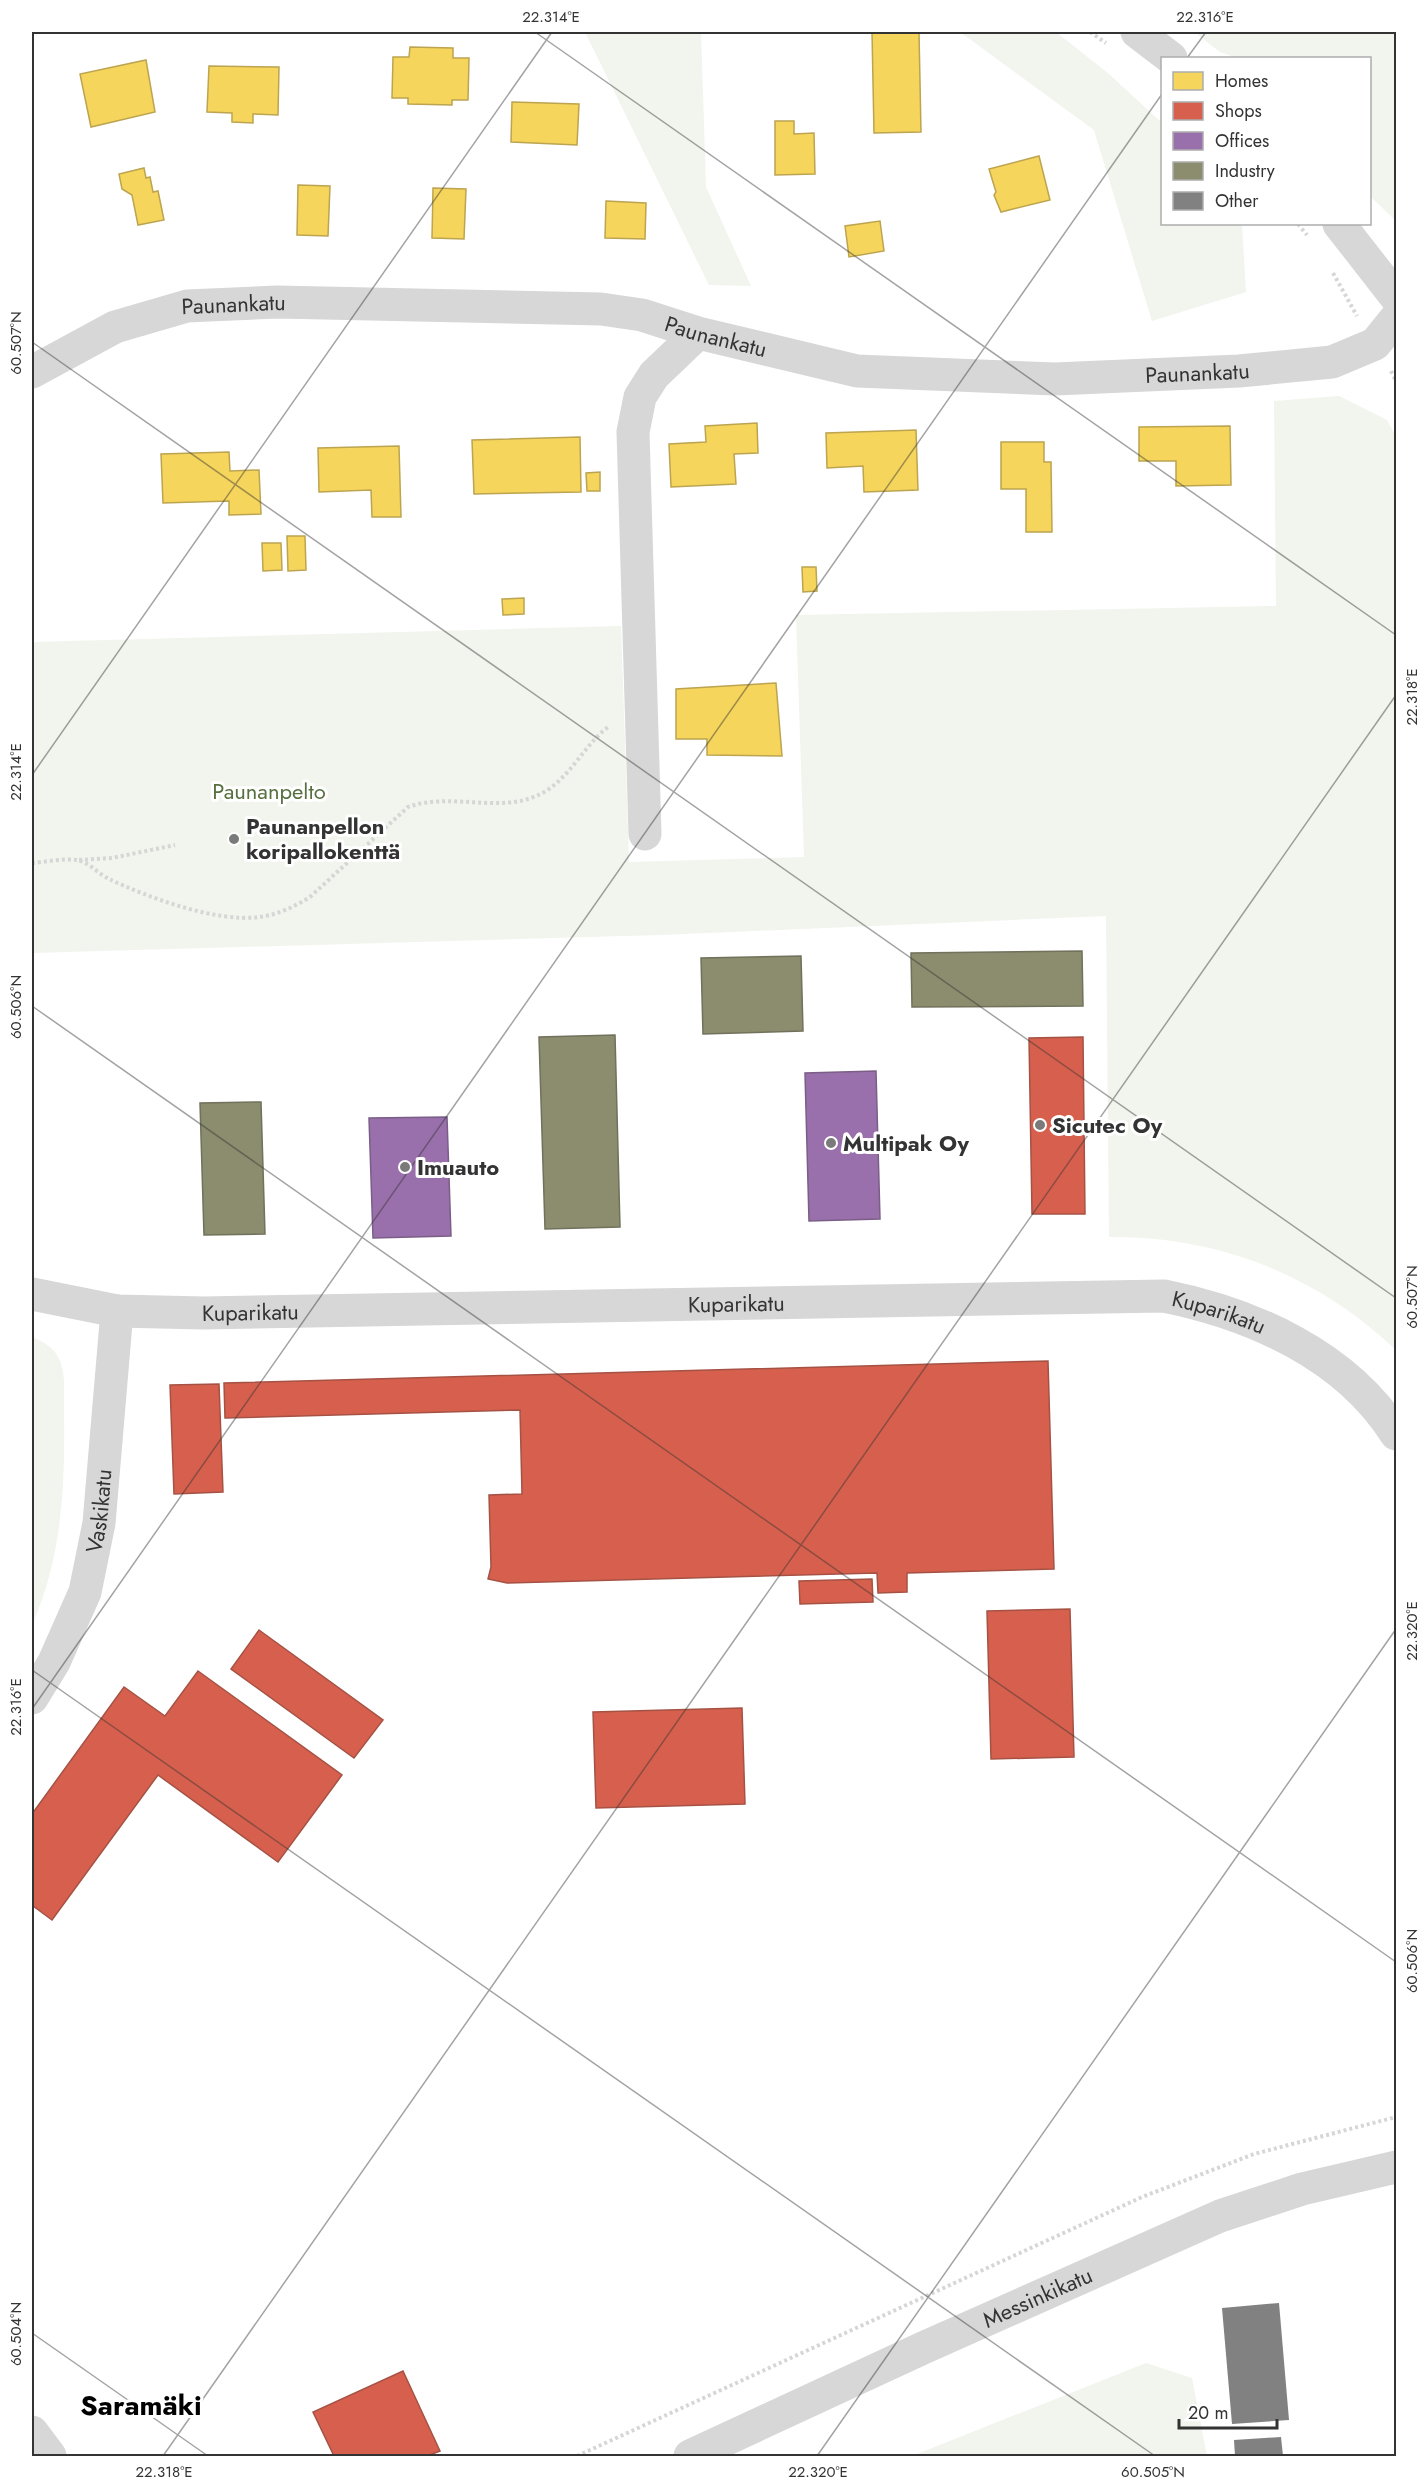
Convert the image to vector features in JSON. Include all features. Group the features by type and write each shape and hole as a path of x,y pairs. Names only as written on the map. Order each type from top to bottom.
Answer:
{"street":[{"path":"1137,32 1170,57"},
{"path":"1340,225 1396,297"},
{"name":"Paunankatu","path":"32,372 115,327 162,311 236,302 601,309 642,315 698,333 857,371 1055,379 1296,367 1332,362 1375,344 1396,318"},
{"path":"645,834 639,714 633,432 640,397 654,375 698,333"},
{"name":"Kuparikatu","path":"32,1294 117,1311 216,1313 1164,1296 1211,1306 1251,1320 1305,1348 1346,1377 1382,1412 1396,1434"},
{"name":"Vaskikatu","path":"32,1698 54,1662 85,1592 99,1523 117,1311"},
{"name":"Messinkikatu","path":"708,2453 933,2344 1220,2216 1302,2189 1396,2167"},
{"path":"32,2432 50,2457"}],"path":[{"path":"1299,225 1313,242"},
{"path":"1331,271 1396,381"},
{"path":"78,860 107,878 192,908 240,917 257,918 274,914 294,907 310,897 408,807 427,800 503,801 536,796 566,774 583,750 603,731 639,714"},
{"path":"32,862 112,858 175,845"},
{"path":"577,2457 1142,2197 1254,2154 1335,2130 1396,2117"}],"green space":[{"path":"585,32 701,32 706,187 751,286 709,285"},
{"path":"960,32 1056,32 1109,74 1161,122 1161,225 1242,225 1246,292 1152,321 1094,130"},
{"path":"1194,32 1396,32 1396,221 1371,197 1371,57 1234,57 1220,52"},
{"name":"Paunanpelto","path":"1339,396 1387,420 1396,437 1396,1350 1333,1301 1299,1281 1264,1265 1189,1244 1149,1238 1109,1237 1106,916 660,935 32,953 32,642 621,626 629,862 804,857 796,615 1276,606 1274,401"},
{"path":"32,1337 51,1348 57,1355 63,1372 64,1469 56,1548 50,1574 32,1625"},
{"path":"1146,2363 1192,2378 1207,2456 912,2456"}],"building: Homes":[{"path":"872,32 919,32 921,132 874,133"},
{"path":"410,47 453,48 453,58 469,58 468,100 452,100 452,105 408,104 408,98 392,98 393,57 409,57"},
{"path":"146,60 155,112 91,127 80,74"},
{"path":"209,66 279,67 278,115 253,114 253,123 232,122 232,113 207,112"},
{"path":"512,102 579,104 577,145 511,142"},
{"path":"775,121 794,121 794,134 814,133 815,174 775,175"},
{"path":"1039,156 1050,200 1001,212 994,195 996,192 989,169"},
{"path":"144,168 146,178 150,177 153,192 158,191 164,220 138,225 132,195 122,189 119,174"},
{"path":"298,185 330,186 328,236 297,235"},
{"path":"433,188 466,189 464,239 432,238"},
{"path":"606,201 646,203 645,239 605,238"},
{"path":"880,221 884,251 849,257 845,226"},
{"path":"757,423 758,453 734,454 736,484 671,487 669,444 706,442 705,426"},
{"path":"1230,426 1231,485 1176,486 1176,461 1139,461 1139,427"},
{"path":"916,430 918,490 864,492 863,466 827,468 826,433"},
{"path":"580,437 581,492 474,494 472,440"},
{"path":"1001,442 1044,442 1044,462 1051,462 1052,532 1026,532 1026,489 1001,489"},
{"path":"399,446 401,517 372,517 371,490 319,492 318,448"},
{"path":"229,452 230,471 259,470 261,514 229,515 229,501 163,503 161,454"},
{"path":"600,472 600,491 587,491 586,473"},
{"path":"287,536 305,536 306,570 288,571"},
{"path":"262,543 281,543 282,570 263,571"},
{"path":"802,567 816,567 817,591 803,592"},
{"path":"524,598 524,614 503,615 502,599"},
{"path":"776,683 782,756 707,755 707,739 676,739 676,689"}],"building: Shops":[{"path":"1083,1037 1085,1214 1032,1214 1029,1038"},
{"path":"1048,1361 1054,1569 907,1573 907,1592 878,1593 877,1573 507,1583 488,1579 491,1567 489,1495 522,1494 520,1410 225,1418 224,1383"},
{"path":"219,1384 223,1492 174,1494 170,1385"},
{"path":"872,1579 873,1602 800,1604 799,1581"},
{"path":"1070,1609 1074,1757 991,1759 987,1611"},
{"path":"259,1630 383,1720 354,1758 231,1669"},
{"path":"198,1671 342,1775 278,1862 158,1775 52,1920 32,1905 32,1814 124,1687 165,1716"},
{"path":"742,1708 745,1804 596,1808 593,1712"},
{"path":"403,2371 440,2451 427,2456 334,2456 313,2412"}],"building: Offices":[{"path":"876,1071 880,1219 809,1221 805,1073"},
{"path":"447,1117 451,1236 373,1238 369,1118"}],"building: Industry":[{"path":"1082,951 1083,1006 912,1007 911,953"},
{"path":"801,956 803,1031 703,1034 701,958"},
{"path":"615,1035 620,1227 545,1229 539,1037"},
{"path":"261,1102 265,1234 204,1235 200,1103"}],"building: Other":[{"path":"1279,2303 1289,2420 1232,2424 1222,2308"},
{"path":"1281,2437 1283,2456 1235,2456 1234,2440"}],"place":[{"name":"Paunanpellon koripallokenttä","path":"234,839"},
{"name":"Sicutec Oy","path":"1040,1125"},
{"name":"Multipak Oy","path":"831,1143"},
{"name":"Imuauto","path":"405,1167"}],"district":[{"name":"Saramäki","path":"141,2405"}]}
